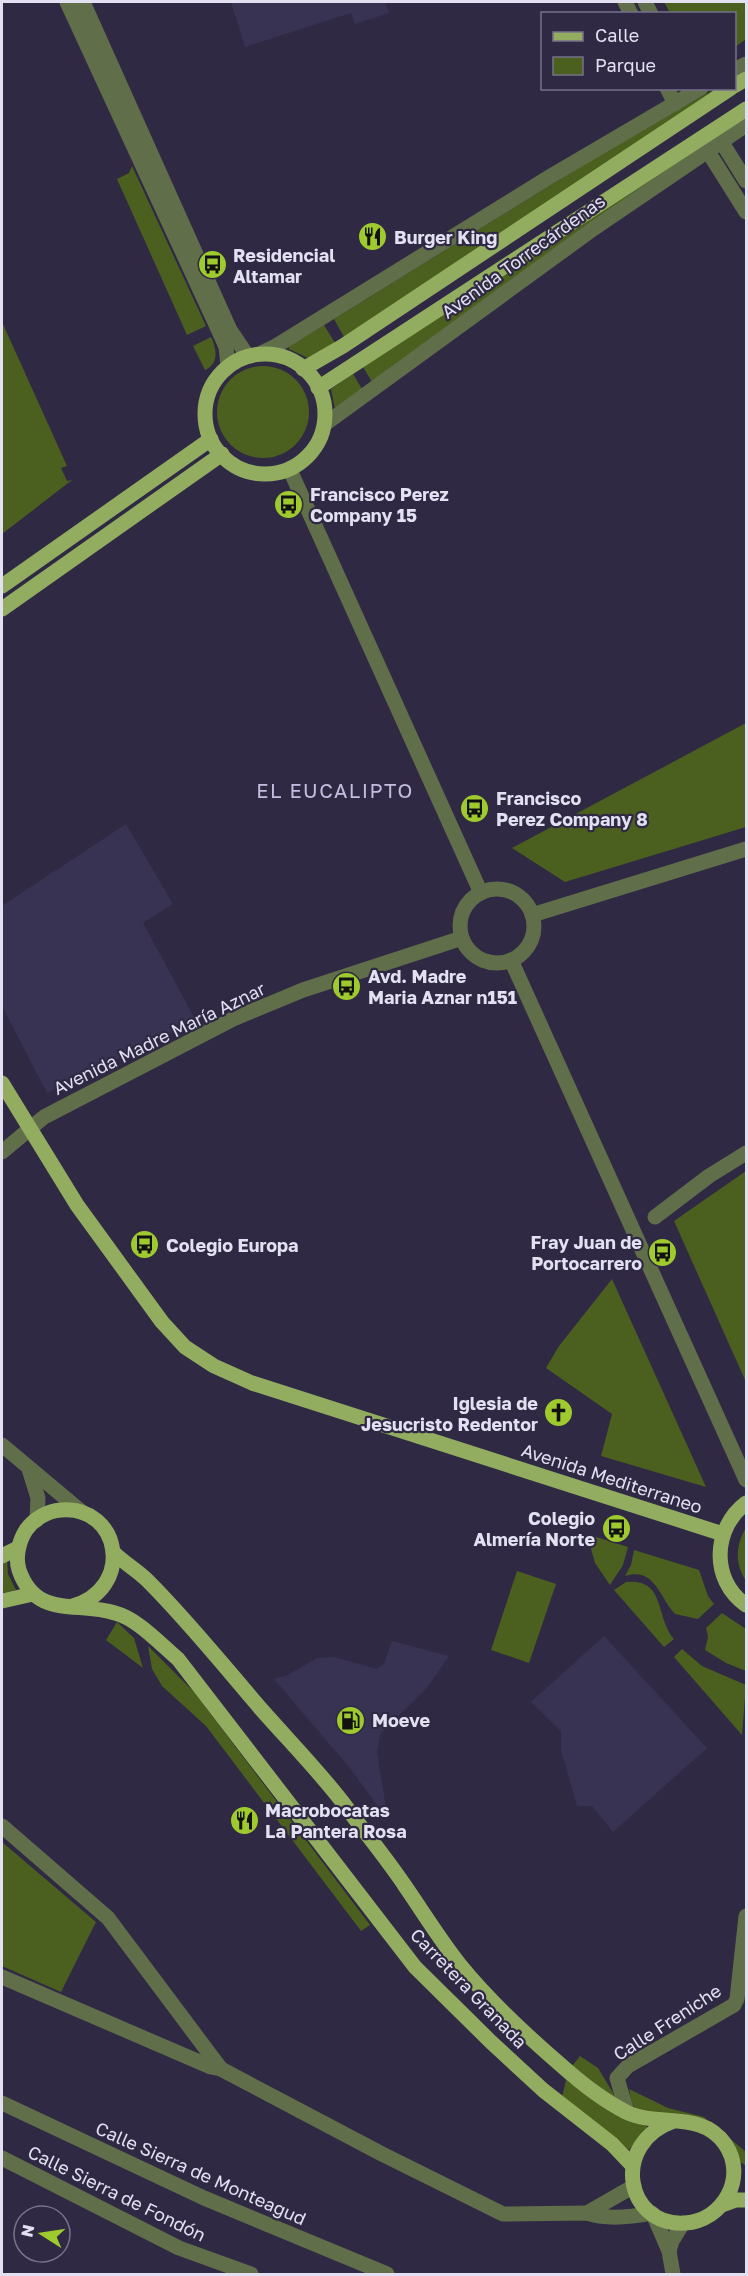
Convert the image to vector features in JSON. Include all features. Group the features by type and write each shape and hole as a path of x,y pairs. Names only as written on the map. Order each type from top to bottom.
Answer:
{"main road":[{"name":"Avenida Torrecárdenas","path":"303,369 343,346 728,90"},
{"name":"Avenida Torrecárdenas","path":"318,388 747,110"},
{"path":"253,355 284,357 303,369 318,388 325,424 312,454 290,470 276,474 254,474 222,454 211,439 205,419 207,397 215,380 228,365 253,355"},
{"path":"2,586 211,439"},
{"path":"2,609 222,454"},
{"name":"Avenida Mediterraneo","path":"2,1083 28,1129 77,1205 162,1322 185,1347 214,1366 252,1383 723,1534"},
{"path":"747,1503 734,1514 723,1534 720,1558 723,1576 731,1591 747,1605"},
{"path":"2,1600 33,1594 23,1581 17,1565 18,1548 22,1537 37,1520 59,1510 82,1513"},
{"name":"Carretera Granada","path":"82,1513 103,1528 113,1552 125,1564 146,1578 346,1807 460,1965 499,2007 592,2091 627,2112 648,2120 690,2121 705,2126 717,2134 727,2146 733,2160 747,2170"},
{"path":"2,1556 18,1548"},
{"path":"70,1607 88,1600 103,1588 110,1577 113,1552"},
{"name":"Carretera Granada","path":"33,1594 50,1604 117,1613 141,1628 178,1659 416,1967 490,2042 543,2090 612,2144 632,2165"},
{"path":"674,2121 646,2136 637,2150 632,2165 634,2187 639,2199 652,2213 673,2223 698,2221 722,2205 736,2200 747,2200"},
{"path":"722,2205 730,2191 734,2176 733,2160"}],"street":[{"path":"67,2 226,347 228,365"},
{"path":"82,2 230,330 253,355 276,346 551,176 675,104 694,90"},
{"path":"668,90 675,104"},
{"name":"Avenida Torrecárdenas","path":"325,424 593,229 747,125"},
{"path":"721,141 747,181"},
{"path":"707,150 747,212"},
{"path":"722,175 737,166"},
{"path":"290,470 481,893"},
{"path":"532,915 747,849"},
{"path":"496,890 510,892 524,901 532,915 534,929 531,941 523,953 512,960 498,963 483,960 471,952 462,938 460,925 463,914 472,900 481,893 496,890"},
{"name":"Avenida Madre María Aznar","path":"2,1152 44,1117 243,1015 360,970 462,938"},
{"path":"512,960 747,1480"},
{"path":"655,1217 709,1176 747,1153"},
{"path":"2,1445 82,1513"},
{"path":"29,1469 38,1498 37,1520"},
{"path":"2,1826 108,1918 221,2069"},
{"name":"Calle Freniche","path":"627,2112 617,2078 628,2066 734,2005 737,1999 747,1916"},
{"path":"2,1977 211,2067 221,2069 382,2154 503,2214 587,2213 596,2216 619,2216 652,2213 669,2251 673,2274"},
{"name":"Calle Sierra de Monteagud","path":"2,2103 214,2203 387,2274"},
{"name":"Calle Sierra de Fondón","path":"2,2158 179,2248 250,2274"},
{"path":"587,2213 634,2187"},
{"path":"669,2251 683,2223"}],"shaded area":[{"path":"231,2 385,2 389,13 355,24 351,13 245,47"},
{"path":"126,824 173,904 143,923 196,1021 47,1093 2,1006 2,906"},
{"path":"604,1636 707,1748 613,1832 592,1806 577,1806 561,1750 561,1731 531,1702"},
{"name":"Moeve","path":"392,1641 449,1656 426,1689 380,1734 377,1752 388,1820 349,1767 274,1679 286,1676 317,1658 334,1657 377,1669 384,1664"}],"green space":[{"path":"664,2 746,2 746,39 736,46 736,12 669,12"},
{"path":"713,90 720,90 344,337 334,319 604,152"},
{"path":"746,116 746,118 372,382 363,367"},
{"path":"132,166 206,326 187,335 117,179 129,173"},
{"path":"2,322 67,466 61,468 67,481 72,480 2,534"},
{"path":"324,325 335,343 308,358 289,349 289,346"},
{"path":"211,337 216,356 213,364 205,370 193,346"},
{"path":"263,366 281,370 295,380 305,394 309,412 305,430 295,444 281,454 263,458 245,454 231,444 221,430 217,412 221,394 231,380 245,370"},
{"path":"353,374 362,389 335,409 331,389"},
{"path":"746,723 746,827 565,882 512,848"},
{"path":"746,1171 746,1382 674,1221"},
{"path":"612,1279 706,1487 601,1456 612,1414 546,1368 559,1346"},
{"path":"746,1528 746,1581 738,1562 738,1548"},
{"path":"587,1534 628,1547 623,1565 610,1585 595,1563"},
{"path":"634,1550 699,1570 708,1596 714,1604 698,1619 675,1614 650,1580 635,1574 625,1576 631,1565"},
{"path":"7,1559 8,1574 16,1590 2,1593 2,1561"},
{"path":"517,1571 556,1584 529,1663 491,1650"},
{"path":"626,1582 639,1582 654,1592 668,1630 674,1639 664,1647 614,1590"},
{"path":"722,1613 746,1629 746,1671 726,1663 705,1650 708,1637 706,1628"},
{"path":"117,1622 134,1638 143,1668 106,1640"},
{"path":"148,1646 194,1692 370,1925 361,1931 206,1726 162,1686 152,1669"},
{"path":"682,1649 702,1666 746,1685 742,1735 674,1657"},
{"path":"2,1842 96,1922 61,1992 2,1966"},
{"path":"580,2056 598,2068 618,2101 572,2066"},
{"path":"566,2080 611,2112 648,2127 629,2150 562,2097"},
{"path":"629,2089 668,2108 704,2117 746,2152 746,2166 682,2117 636,2109 632,2104"}],"place":[{"name":"Burger King","path":"373,237"},
{"name":"Residencial Altamar","path":"212,265"},
{"name":"Francisco Perez Company 15","path":"289,504"},
{"name":"Francisco Perez Company 8","path":"475,808"},
{"name":"Avd. Madre Maria Aznar n151","path":"347,986"},
{"name":"Colegio Europa","path":"145,1245"},
{"name":"Fray Juan de Portocarrero","path":"663,1252"},
{"name":"Iglesia de Jesucristo Redentor","path":"559,1413"},
{"name":"Colegio Almería Norte","path":"616,1528"},
{"name":"Moeve","path":"351,1720"},
{"name":"Macrobocatas La Pantera Rosa","path":"244,1820"}],"district":[{"name":"EL EUCALIPTO","path":"335,790"}]}
